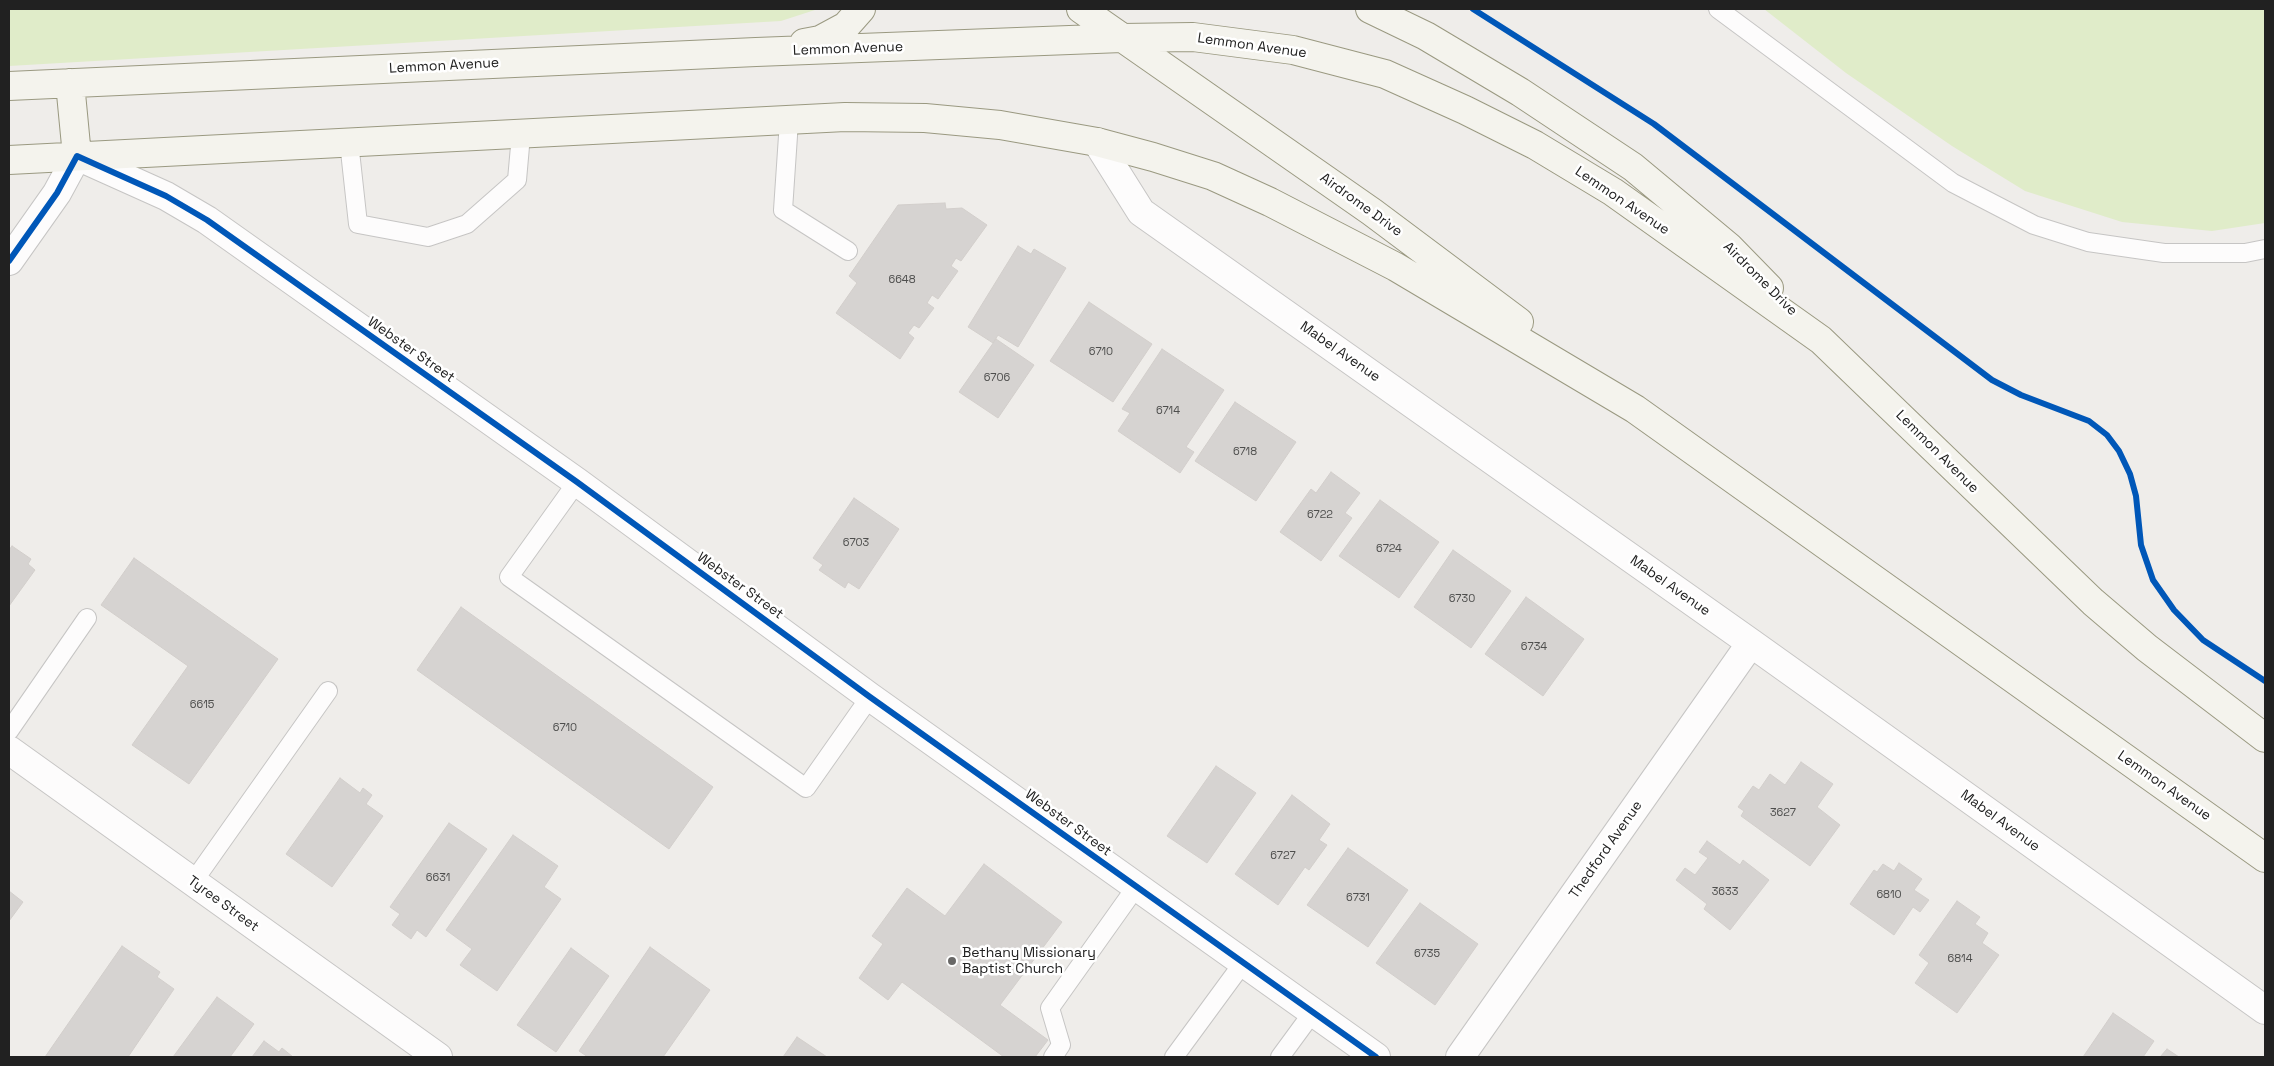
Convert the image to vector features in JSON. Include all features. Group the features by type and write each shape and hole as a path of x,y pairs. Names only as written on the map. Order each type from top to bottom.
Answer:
{"main road":[{"path":"756,52 820,40 846,26 861,9"},
{"name":"Airdrome Drive","path":"1081,9 1372,212 1635,409"},
{"name":"Airdrome Drive","path":"1370,9 1426,36 1503,82 1634,167 1729,247 1821,340"},
{"name":"Lemmon Avenue","path":"9,86 756,52 1193,37 1293,50 1385,74 1465,110 1535,145 1613,192 1821,340 2093,602 2146,648 2265,738"},
{"path":"70,83 77,156"},
{"name":"Lemmon Avenue","path":"9,160 845,117 925,118 1000,124 1097,142 1213,176 1270,202 1396,267 1635,409 2265,858"}],"street":[{"name":"Mabel Avenue","path":"1097,142 1141,212 1751,643 2265,1010"},
{"path":"9,261 57,193 77,156"},
{"name":"Webster Street","path":"77,156 166,196 208,220 577,482 870,697 1136,888 1376,1057"},
{"name":"Thedford Avenue","path":"1460,1057 1751,643"},
{"name":"Tyree Street","path":"9,750 438,1057"}],"lane":[{"path":"1718,9 1953,183 2034,225 2088,242 2164,253 2245,253 2265,249"},
{"path":"789,121 783,210 848,251"},
{"path":"349,142 358,224 428,238 466,224 517,180 521,135"},
{"path":"577,482 509,577 806,788 870,697"},
{"path":"9,731 87,618"},
{"path":"193,882 328,691"},
{"path":"1053,1057 1061,1045 1050,1008 1136,888"},
{"path":"1174,1057 1243,963"},
{"path":"1280,1057 1313,1012"}],"green space":[{"path":"9,9 818,9 781,21 9,66"},
{"path":"1764,9 2265,9 2265,223 2212,231 2122,222 2025,191 1952,146 1846,73"}],"building":[{"path":"945,203 946,209 962,208 987,225 961,261 956,258 951,266 958,271 938,299 932,295 927,303 934,308 919,328 914,325 908,333 914,338 900,359 836,313 857,283 849,276 898,205"},
{"path":"1018,246 1031,254 1034,249 1066,268 1018,347 998,335 993,343 968,327"},
{"path":"1089,302 1152,344 1113,402 1050,361"},
{"path":"996,339 1034,365 998,418 959,392"},
{"path":"1162,349 1224,390 1186,447 1194,452 1180,473 1118,431 1130,413 1122,409"},
{"path":"1235,402 1296,442 1256,501 1195,461"},
{"path":"1331,472 1360,493 1345,513 1352,518 1321,561 1280,532 1311,489 1316,493"},
{"path":"854,498 899,529 859,589 848,582 845,588 819,570 823,565 813,558"},
{"path":"1380,500 1439,542 1399,598 1339,556"},
{"path":"12,546 31,559 28,564 35,570 9,606 9,550"},
{"path":"1453,550 1511,591 1471,648 1414,607"},
{"path":"134,558 278,659 189,784 132,745 188,666 101,605"},
{"path":"1526,597 1584,639 1543,696 1485,654"},
{"path":"461,607 713,787 669,849 417,670"},
{"path":"1801,762 1833,784 1817,807 1840,825 1810,866 1741,816 1744,811 1738,807 1753,786 1759,790 1770,774 1785,785"},
{"path":"1216,766 1256,793 1207,863 1167,836"},
{"path":"340,778 360,793 363,788 372,795 366,804 383,816 332,887 286,854"},
{"path":"1292,795 1330,824 1319,840 1327,845 1309,870 1305,867 1278,905 1235,874"},
{"path":"449,823 487,849 426,937 417,930 411,939 392,925 400,914 390,907"},
{"path":"513,835 558,866 544,887 561,899 497,991 460,965 472,949 446,930"},
{"path":"1707,841 1740,865 1743,860 1769,880 1730,930 1704,909 1707,904 1676,880 1685,868 1695,875 1708,858 1699,852"},
{"path":"1348,848 1408,890 1368,947 1307,905"},
{"path":"1899,863 1922,879 1914,890 1929,900 1920,912 1913,907 1894,935 1850,904 1874,870 1877,872 1883,864 1894,871"},
{"name":"Bethany Missionary Baptist Church","path":"984,864 1062,922 1000,1005 1048,1040 1035,1057 1004,1057 902,982 888,1000 859,978 883,944 872,936 907,888 945,916"},
{"path":"9,891 23,902 9,921"},
{"path":"1957,901 1980,917 1975,924 1988,933 1982,943 1999,955 1957,1013 1915,983 1929,963 1919,955"},
{"path":"1420,903 1478,944 1435,1005 1376,963"},
{"path":"122,946 160,972 157,977 174,989 128,1057 45,1057"},
{"path":"650,947 710,990 663,1057 588,1057 579,1051"},
{"path":"571,948 609,976 556,1052 517,1025"},
{"path":"217,997 254,1024 230,1057 173,1057"},
{"path":"2113,1013 2154,1041 2143,1057 2083,1057"},
{"path":"797,1037 827,1057 783,1057"},
{"path":"264,1041 279,1052 282,1048 293,1057 252,1057"},
{"path":"2167,1049 2179,1057 2160,1057"}],"cycle path":[{"path":"1473,9 1654,124 1992,380 2021,395 2089,421 2107,435 2119,451 2130,474 2136,496 2141,545 2153,580 2174,610 2203,640 2265,681"},
{"path":"9,261 57,193 77,156 166,196 207,220 577,482 870,697 1376,1057"}],"place":[{"name":"Bethany Missionary Baptist Church","path":"952,961"}]}
